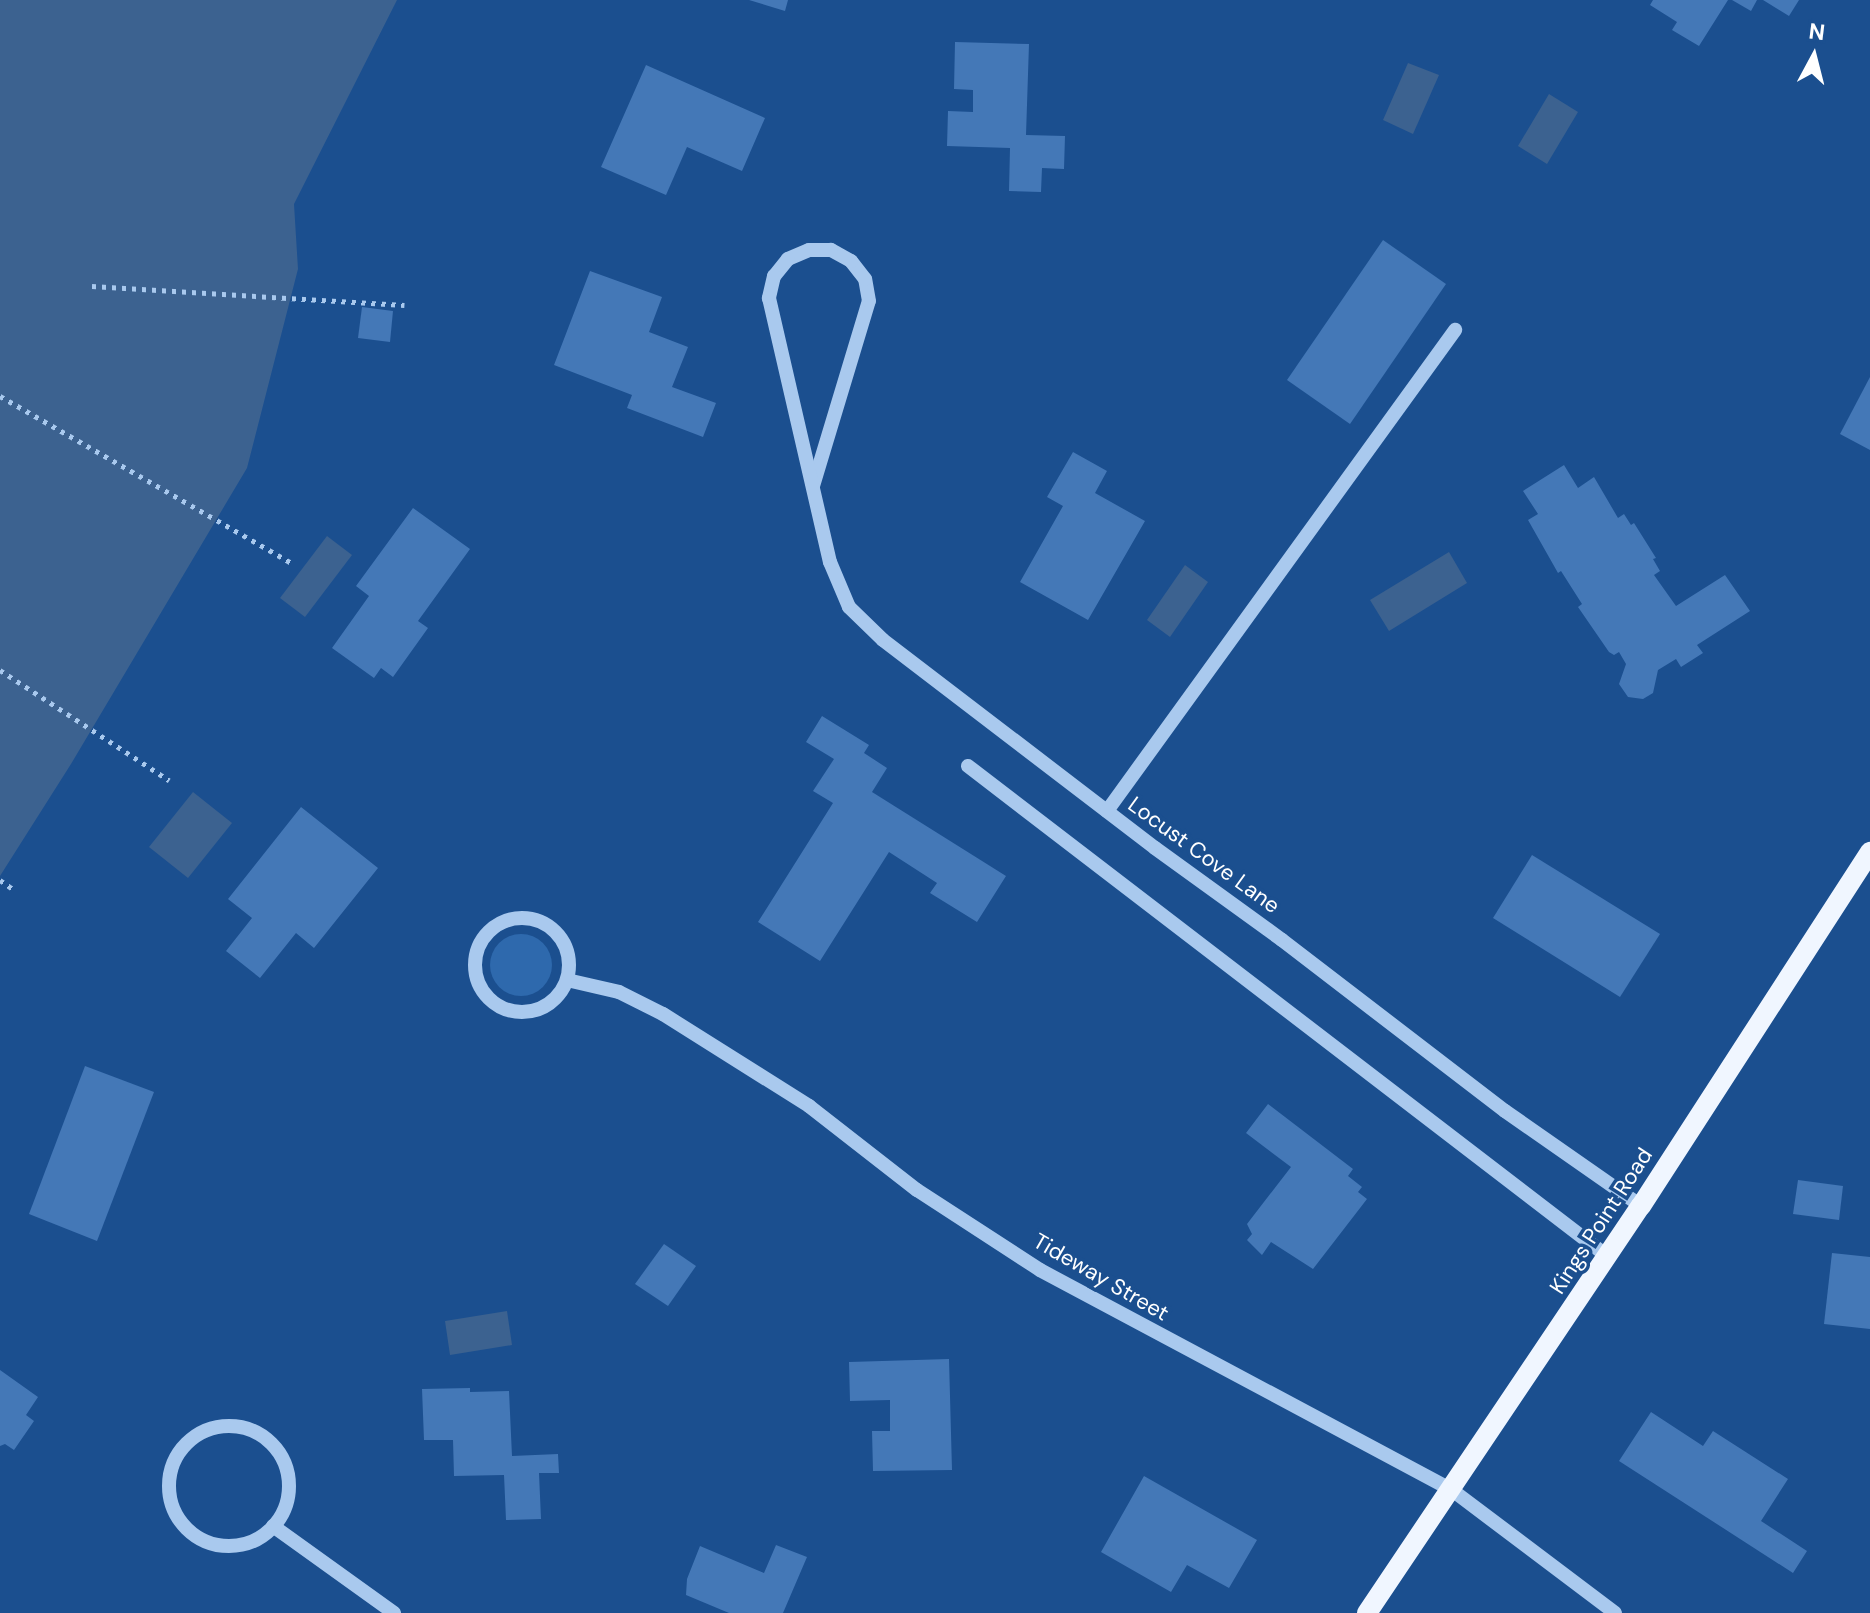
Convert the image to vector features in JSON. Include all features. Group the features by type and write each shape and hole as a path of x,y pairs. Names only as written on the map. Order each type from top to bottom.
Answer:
{"main road":[{"name":"Kings Point Road","path":"1367,1613 1641,1206 1870,852"}],"street":[{"name":"Locust Cove Lane","path":"813,486 869,301 865,279 851,261 831,250 809,250 788,259 774,276 769,298 830,562 849,607 883,640 1107,811 1505,1111 1641,1206"},
{"path":"1107,811 1455,330"},
{"path":"968,766 1607,1256"},
{"path":"514,919 530,919 545,924 566,948 567,980 549,1004 535,1011 504,1009 481,990 474,960 479,945 500,924 514,919"},
{"name":"Tideway Street","path":"567,980 619,992 663,1014 809,1106 917,1190 1040,1270 1452,1490 1615,1613"},
{"path":"230,1426 249,1429 266,1439 279,1453 287,1472 289,1491 284,1510 273,1526 258,1539 239,1545 219,1546 200,1539 184,1527 173,1510 168,1490 170,1470 178,1452 192,1438 210,1428 230,1426"},
{"path":"273,1526 394,1613"}],"path":[{"path":"92,286 404,305"},
{"path":"0,396 292,563"},
{"path":"0,670 169,780"},
{"path":"0,880 16,891"}],"shaded area":[{"path":"0,0 397,0 294,204 298,269 247,468 71,764 0,876"},
{"path":"1408,63 1439,75 1413,134 1383,120"},
{"path":"1549,94 1578,112 1547,164 1518,146"},
{"path":"327,536 352,555 305,617 280,598"},
{"path":"1449,552 1467,583 1389,631 1370,600"},
{"path":"1185,565 1208,582 1170,637 1147,620"},
{"path":"193,792 232,823 188,878 149,847"},
{"path":"521,934 533,936 543,943 550,953 550,977 543,987 533,994 521,996 509,994 499,987 492,977 490,965 492,953 499,943 509,936"},
{"path":"507,1311 512,1345 450,1355 445,1321"}],"building":[{"path":"749,0 788,0 785,11"},
{"path":"1653,0 1728,0 1699,46 1672,30 1677,22 1650,5"},
{"path":"1732,0 1757,0 1751,11"},
{"path":"1763,0 1799,0 1789,16"},
{"path":"955,42 1029,44 1026,135 1065,136 1064,169 1042,168 1041,192 1009,191 1010,148 947,146 948,111 973,112 973,90 954,89"},
{"path":"646,65 765,118 742,171 687,147 666,195 601,167"},
{"path":"1383,240 1446,284 1350,424 1287,380"},
{"path":"590,271 662,297 649,332 688,347 672,387 716,403 703,437 627,408 632,395 554,365"},
{"path":"362,307 393,311 390,342 358,338"},
{"path":"1870,377 1870,450 1840,434"},
{"path":"1073,452 1107,471 1095,493 1145,521 1088,620 1020,582 1063,506 1047,497"},
{"path":"1564,465 1578,488 1594,477 1618,518 1624,514 1631,525 1634,523 1656,558 1653,559 1660,571 1654,575 1676,606 1725,575 1750,611 1697,645 1703,653 1681,667 1676,659 1658,670 1653,693 1643,699 1628,697 1619,684 1626,664 1619,652 1614,655 1609,652 1578,607 1582,604 1561,571 1558,573 1528,520 1538,514 1523,491"},
{"path":"413,508 470,549 418,621 428,628 393,677 381,668 374,678 332,648 369,596 356,586"},
{"path":"822,716 869,745 864,753 887,768 872,792 1006,876 977,922 930,893 937,883 889,852 820,961 758,922 833,803 813,791 834,759 806,742"},
{"path":"301,807 378,868 314,948 296,933 260,978 226,951 252,918 228,899"},
{"path":"1532,855 1660,934 1620,997 1493,918"},
{"path":"85,1066 154,1092 97,1241 29,1214"},
{"path":"1268,1104 1353,1169 1348,1176 1362,1187 1358,1192 1367,1199 1313,1269 1271,1242 1262,1255 1247,1240 1252,1234 1247,1224 1291,1167 1246,1133"},
{"path":"1798,1180 1843,1186 1839,1220 1793,1214"},
{"path":"664,1244 696,1266 668,1306 635,1284"},
{"path":"1832,1253 1870,1257 1870,1329 1824,1324"},
{"path":"949,1359 952,1470 873,1471 872,1431 890,1431 890,1400 850,1401 849,1362"},
{"path":"0,1370 38,1397 26,1415 34,1421 14,1450 5,1444 0,1446"},
{"path":"470,1388 470,1392 509,1391 512,1456 558,1454 559,1473 539,1473 541,1519 506,1520 504,1475 454,1476 453,1440 424,1440 422,1389"},
{"path":"1651,1412 1703,1446 1713,1431 1788,1479 1761,1521 1807,1551 1793,1573 1619,1461"},
{"path":"1144,1476 1257,1540 1229,1588 1187,1565 1171,1592 1101,1552"},
{"path":"776,1545 807,1557 783,1613 729,1613 686,1595 687,1579 700,1546 764,1573"}]}
